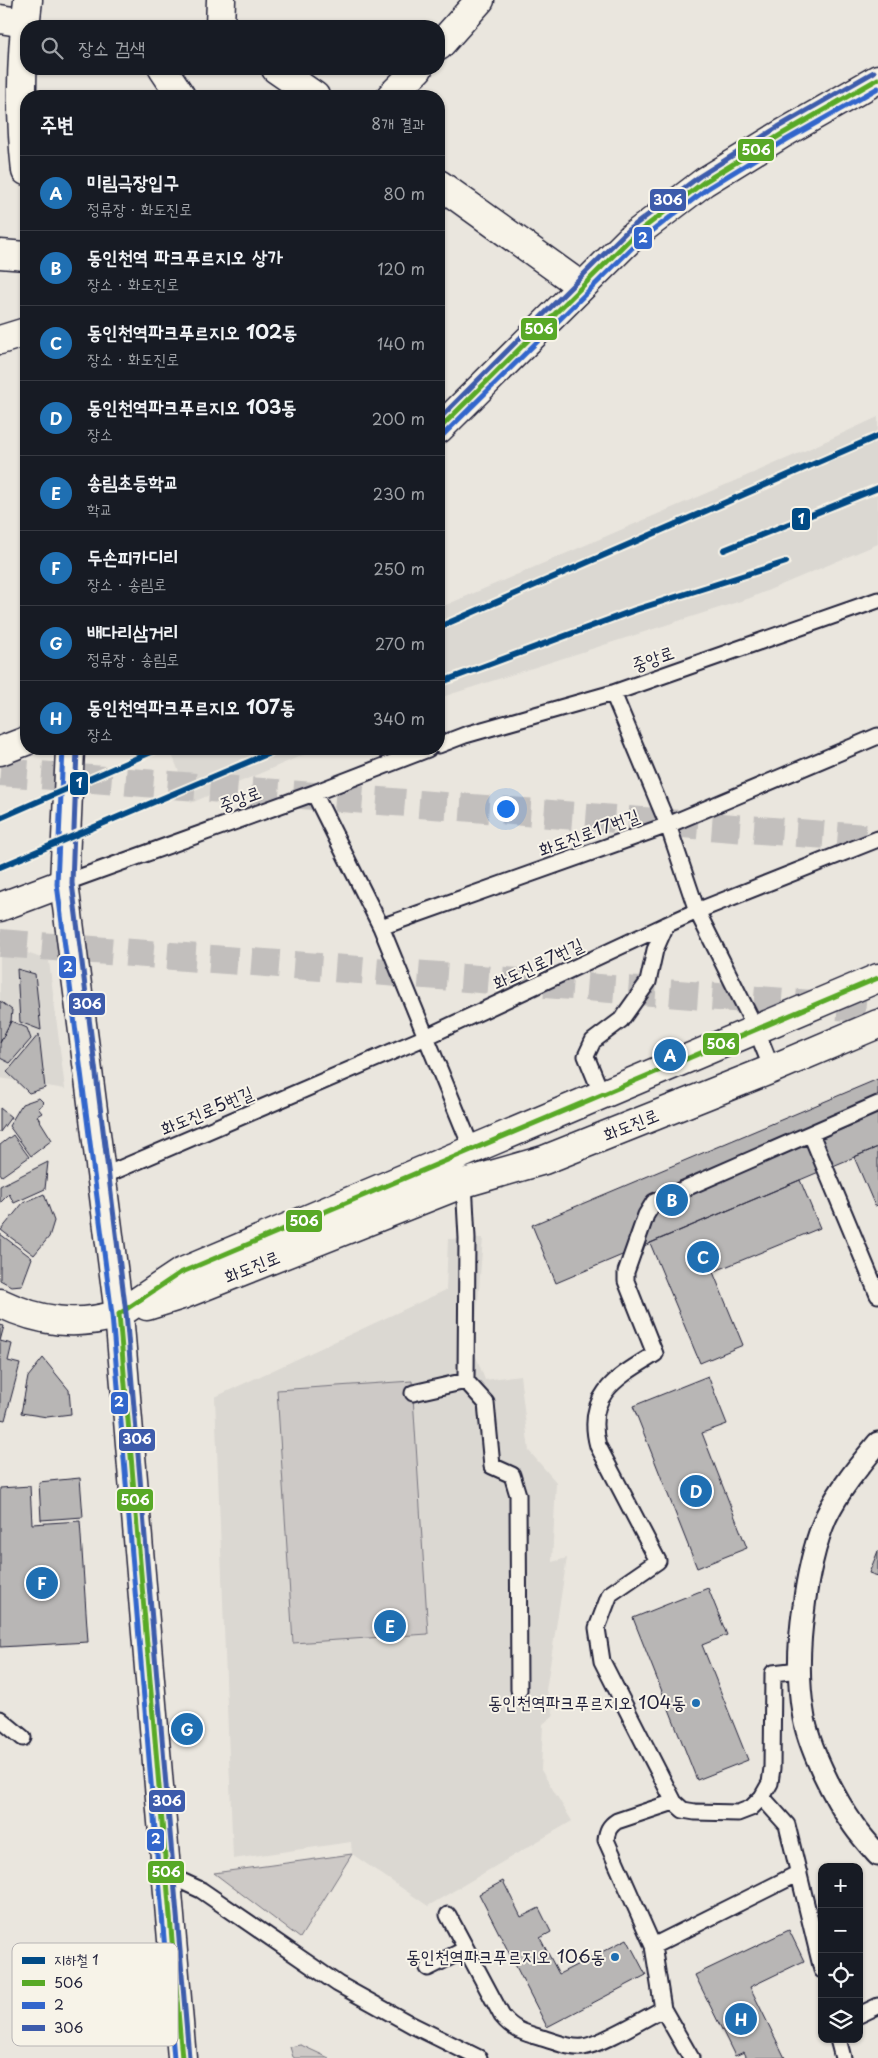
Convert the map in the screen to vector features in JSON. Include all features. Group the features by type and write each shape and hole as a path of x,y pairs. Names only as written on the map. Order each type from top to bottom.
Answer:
{"street":[{"path":"220,20 221,0"},
{"path":"445,39 480,0"},
{"path":"17,14 20,29"},
{"path":"24,90 25,75"},
{"path":"167,75 177,90"},
{"path":"285,75 306,90"},
{"path":"397,90 412,75"},
{"path":"445,423 633,236 704,182 782,134 878,79"},
{"path":"445,188 581,286"},
{"path":"0,254 20,256"},
{"path":"0,340 20,334"},
{"path":"0,751 20,743"},
{"path":"70,755 64,883 119,1314 172,1943"},
{"path":"0,908 64,883"},
{"name":"화도진로","path":"119,1314 180,1273 878,978"},
{"name":"화도진로","path":"119,1314 182,1295 464,1183 544,1160 772,1069 878,1024"},
{"path":"0,1302 20,1312 60,1322 97,1321 119,1314"},
{"path":"878,1443 855,1470 826,1518 807,1578 801,1625 799,1670 803,1714 815,1752 854,1826 878,1855"},
{"path":"178,2012 182,2058"}],"lane":[{"name":"중앙로","path":"445,742 465,734 613,693 878,600"},
{"name":"화도진로17번길","path":"613,693 668,825 697,911 756,1029 772,1069"},
{"path":"668,825 878,736"},
{"name":"중앙로","path":"64,883 314,793 412,755"},
{"path":"314,793 381,926 472,1149"},
{"name":"화도진로17번길","path":"381,926 668,825"},
{"path":"602,1095 586,1056 594,1041 620,1020 648,982 655,950 666,925 878,839"},
{"name":"화도진로7번길","path":"326,1080 426,1037 666,925"},
{"name":"화도진로5번길","path":"102,1176 326,1080"},
{"path":"799,1670 773,1673 772,1768 770,1783 762,1797 751,1808 738,1812 695,1812 683,1810 674,1802 602,1661 597,1628 610,1594 658,1562 598,1446 594,1433 595,1420 603,1394 610,1384 655,1354 626,1281 626,1272 646,1215 654,1202 878,1104"},
{"path":"811,1134 878,1295"},
{"path":"464,1183 467,1238 466,1380 486,1403 492,1466 512,1474 518,1495 519,1690"},
{"path":"413,1393 466,1380"},
{"path":"0,1719 23,1738"},
{"path":"762,1797 787,1825 818,1953"},
{"path":"674,1802 617,1821 610,1826 606,1840 653,1946 663,2009 691,2058"},
{"path":"653,1946 799,1873"},
{"path":"166,1874 201,1890 338,1984 412,2025 479,2058"},
{"path":"448,1915 502,2016 510,2026 520,2031 570,2046 582,2047 595,2043 663,2009"},
{"path":"428,1968 466,1949"},
{"path":"863,2013 878,2006"},
{"path":"839,2043 843,2058"}],"shaded area":[{"path":"878,417 878,544 750,598 445,696 445,605 802,452"},
{"path":"172,755 303,755 191,803"},
{"path":"0,943 49,961 65,1089 0,1078"},
{"path":"483,1238 474,1351 485,1380 520,1375 529,1451 556,1482 552,1562 567,1558 546,1690 554,1715 543,1724 541,1770 572,1821 428,1906 352,1854 351,1842 233,1859 215,1397 446,1290 448,1239"},
{"path":"412,1381 428,1634 293,1643 277,1390"},
{"path":"352,1854 300,1938 214,1873"},
{"path":"301,2045 329,2058 293,2057 290,2047"}],"building":[{"path":"17,969 35,974 41,1030 20,1022"},
{"path":"0,1001 12,1010 11,1021 0,1043"},
{"path":"11,1021 27,1028 31,1039 10,1063 0,1058 0,1043"},
{"path":"39,1034 45,1088 29,1093 7,1072"},
{"path":"878,1079 878,1147 556,1283 532,1225"},
{"path":"39,1098 44,1103 38,1108 42,1113 37,1116 52,1140 31,1156 9,1126 22,1104"},
{"path":"0,1108 11,1117 0,1132"},
{"path":"13,1135 29,1157 2,1176 0,1173 0,1145"},
{"path":"878,1147 878,1205 875,1206 854,1157"},
{"path":"48,1162 45,1189 14,1203 9,1194 0,1203 0,1186"},
{"path":"800,1180 820,1228 713,1272 743,1345 700,1363 650,1243"},
{"path":"44,1194 54,1221 49,1237 34,1255 1,1230 23,1203"},
{"path":"0,1234 32,1258 22,1285 11,1286 0,1280"},
{"path":"0,1325 4,1326 0,1341"},
{"path":"0,1341 12,1344 8,1361 20,1364 5,1420 0,1419"},
{"path":"43,1358 69,1390 71,1414 47,1417 21,1413 28,1377"},
{"path":"708,1376 727,1424 702,1433 747,1548 697,1568 633,1406"},
{"path":"80,1478 83,1517 41,1520 39,1482"},
{"path":"30,1486 32,1524 80,1521 88,1642 0,1647 0,1488"},
{"path":"878,1551 878,1576 869,1573"},
{"name":"동인천역파크푸르지오 104동","path":"708,1588 727,1635 702,1645 748,1760 697,1780 633,1618"},
{"name":"동인천역파크푸르지오 106동","path":"503,1881 521,1917 539,1908 551,1932 540,1938 559,1974 627,1939 646,1975 547,2027 479,1894"},
{"path":"789,1930 804,1961 750,1987 785,2058 747,2058 744,2052 735,2056 695,1975"}],"tunnel":[{"path":"0,772 878,839"},
{"path":"0,943 878,1009"}],"metro line":[{"name":"1","path":"445,624 878,436"},
{"name":"1","path":"724,550 878,488"},
{"name":"1","path":"445,681 635,610 786,562"},
{"name":"1","path":"0,818 144,755"},
{"name":"1","path":"0,867 265,755"}],"transit line":[{"name":"306","path":"445,413 628,230 700,176 778,127 874,72"},
{"name":"506","path":"445,423 633,236 704,182 782,134 878,79"},
{"name":"2","path":"445,433 638,242 708,188 786,140 878,88"},
{"name":"2","path":"63,755 57,884 112,1315 164,1943"},
{"name":"306","path":"77,755 72,883 126,1313 189,2057"},
{"name":"506","path":"119,1314 180,1273 878,978"},
{"name":"506","path":"119,1314 172,1943"},
{"name":"506","path":"178,2011 182,2058"},
{"name":"2","path":"173,2046 174,2058"}],"place":[{"name":"미림극장입구","path":"670,1055"},
{"name":"동인천역 파크푸르지오 상가","path":"672,1200"},
{"name":"동인천역파크푸르지오 102동","path":"703,1257"},
{"name":"동인천역파크푸르지오 103동","path":"696,1491"},
{"name":"두손피카디리","path":"42,1583"},
{"name":"송림초등학교","path":"390,1626"},
{"name":"동인천역파크푸르지오 104동","path":"696,1703"},
{"name":"배다리삼거리","path":"187,1729"},
{"name":"동인천역파크푸르지오 106동","path":"615,1957"},
{"name":"동인천역파크푸르지오 107동","path":"741,2019"}]}
